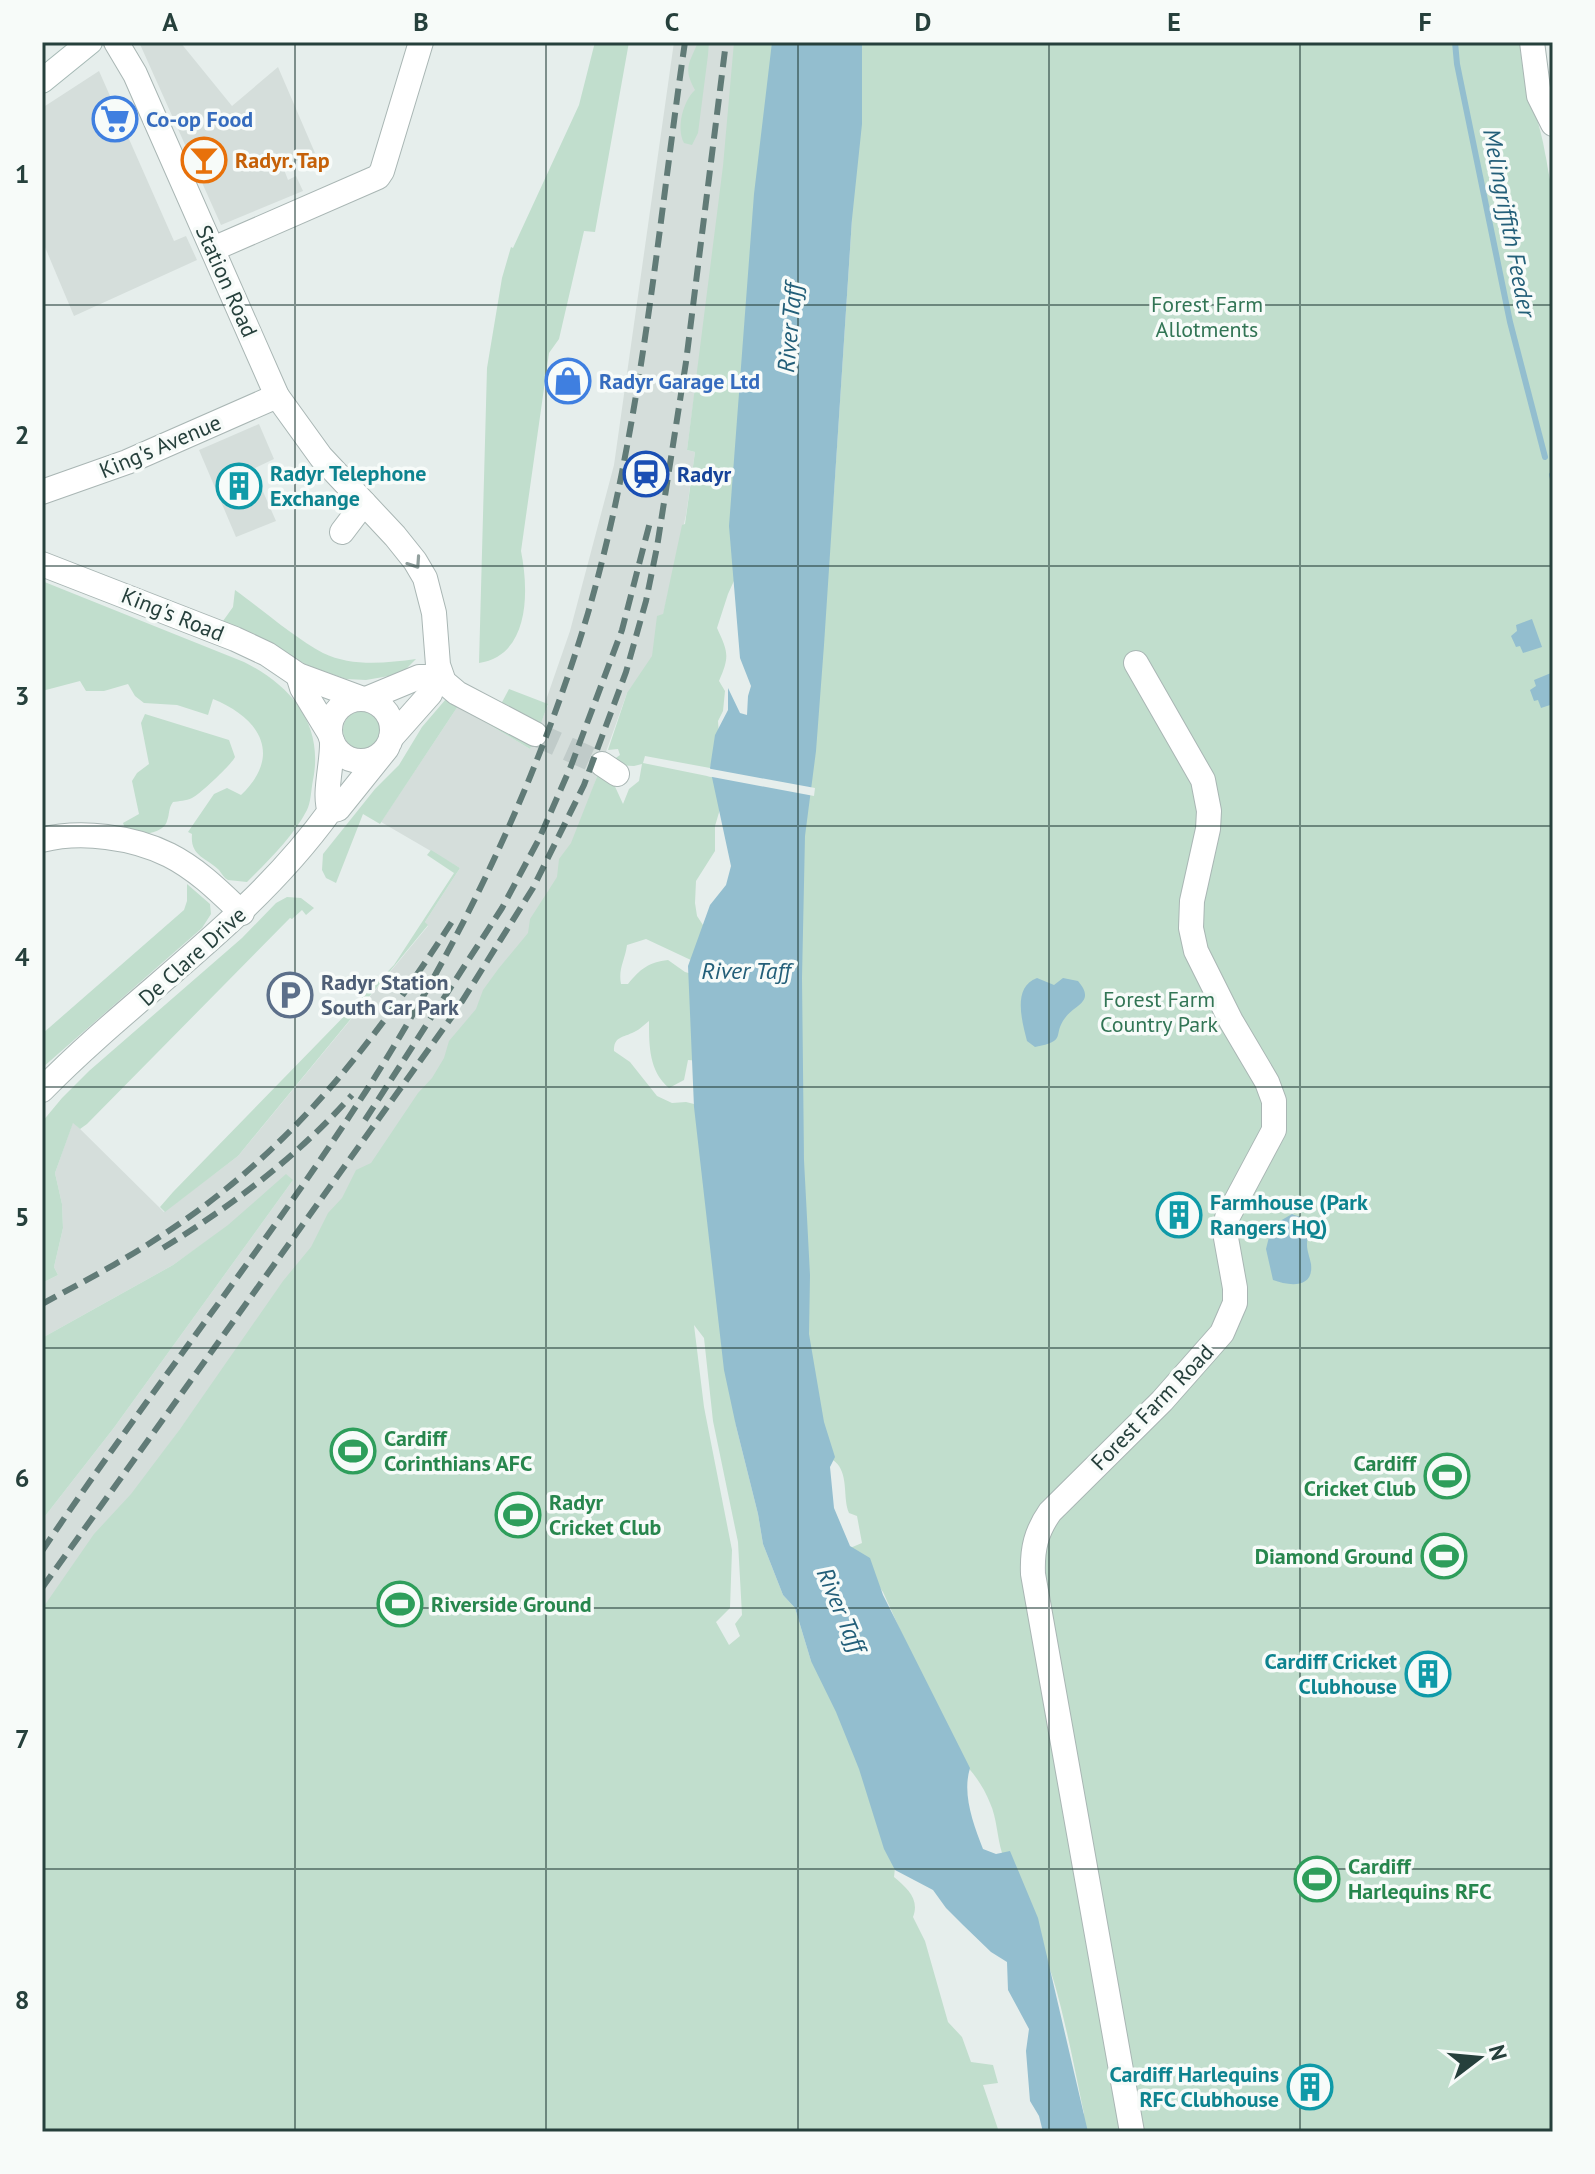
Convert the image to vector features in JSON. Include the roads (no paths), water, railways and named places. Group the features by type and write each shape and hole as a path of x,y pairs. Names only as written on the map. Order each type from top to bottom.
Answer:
{"street":[{"path":"42,81 90,42"},
{"name":"Station Road","path":"116,42 135,74 277,396 321,457 415,561 425,578 434,613 438,677"},
{"path":"213,249 378,177 421,42"},
{"path":"1532,42 1539,96 1553,124"},
{"name":"King's Avenue","path":"42,492 127,462 277,396"},
{"path":"342,532 364,503"},
{"name":"King's Road","path":"42,564 235,639 267,654 298,675 364,699"},
{"name":"Forest Farm Road","path":"1132,2132 1035,1586 1032,1552 1037,1533 1050,1512 1162,1401 1222,1333 1235,1303 1226,1238 1227,1218 1274,1130 1275,1118 1274,1101 1267,1082 1196,951 1191,928 1192,901 1208,829 1209,811 1203,780 1136,663"},
{"name":"King's Road","path":"298,675 302,688 331,737"},
{"path":"330,811 326,800 333,763 333,716 348,702 364,699 419,677 438,677 457,693 535,734"},
{"path":"331,737 342,755 360,761 370,760 389,743 430,694 438,677"},
{"path":"364,699 379,704 386,711 392,728 389,743"},
{"name":"De Clare Drive","path":"42,1090 242,913 287,865 330,811 338,809 389,743"},
{"path":"42,840 86,836 156,850 184,864 213,885 242,913"}],"water":[{"name":"River Taff","path":"772,42 862,42 862,124 852,219 816,751 805,836 802,978 809,1334 824,1422 835,1457 830,1467 834,1508 850,1546 870,1558 883,1595 970,1768 968,1798 983,1849 996,1854 1010,1851 1038,1918 1088,2132 1043,2132 1039,2116 1030,2101 1026,2051 1029,2029 1008,1990 1007,1962 991,1952 963,1925 933,1890 895,1870 884,1849 859,1769 811,1661 795,1608 783,1595 763,1544 724,1370 694,1107 688,966 710,905 726,885 731,866 710,768 715,735 728,710 728,688 740,713 747,715 751,686 740,658 729,526 754,194"},
{"path":"1532,619 1542,647 1523,653 1511,636 1517,631 1516,625"},
{"path":"1551,673 1553,704 1541,708 1530,690 1536,686 1534,680"},
{"path":"1037,978 1054,985 1063,978 1078,981 1085,994 1082,1002 1061,1024 1056,1040 1035,1047 1027,1041 1021,1005 1024,989"},
{"path":"1292,1214 1303,1219 1308,1232 1311,1272 1305,1282 1299,1284 1273,1280 1266,1249 1275,1224"}],"waterway":[{"name":"Melingriffith Feeder","path":"1455,42 1510,322 1545,457"},
{"name":"Melingriffith Feeder","path":"1552,475 1553,479"}],"tunnel":[{"path":"535,734 602,764"}],"railway":[{"path":"42,1551 287,1208 366,1091 434,978 521,799 568,676 607,543 635,401 685,42"},
{"path":"42,1588 456,1011 533,888 584,785 626,672 657,547 686,362 726,42"},
{"path":"365,1120 502,908 539,839 571,766 622,630 650,522"},
{"path":"42,1304 164,1234 209,1202 290,1131 361,1051 455,917"},
{"path":"163,1248 263,1179 309,1139 352,1095"}],"place":[{"name":"Co-op Food","path":"115,119"},
{"name":"Radyr. Tap","path":"204,160"},
{"name":"Radyr Garage Ltd","path":"568,381"},
{"name":"Radyr","path":"646,474"},
{"name":"Radyr Telephone Exchange","path":"239,486"},
{"name":"Radyr Station South Car Park","path":"290,995"},
{"name":"Farmhouse (Park Rangers HQ)","path":"1179,1215"},
{"name":"Cardiff Corinthians AFC","path":"353,1451"},
{"name":"Cardiff Cricket Club","path":"1447,1476"},
{"name":"Radyr Cricket Club","path":"518,1515"},
{"name":"Diamond Ground","path":"1444,1556"},
{"name":"Riverside Ground","path":"400,1604"},
{"name":"Cardiff Cricket Clubhouse","path":"1428,1674"},
{"name":"Cardiff Harlequins RFC","path":"1317,1879"},
{"name":"Cardiff Harlequins RFC Clubhouse","path":"1310,2087"}],"park label":[{"name":"Forest Farm Allotments","path":"1207,316"},
{"name":"Forest Farm Country Park","path":"1159,1012"}]}
